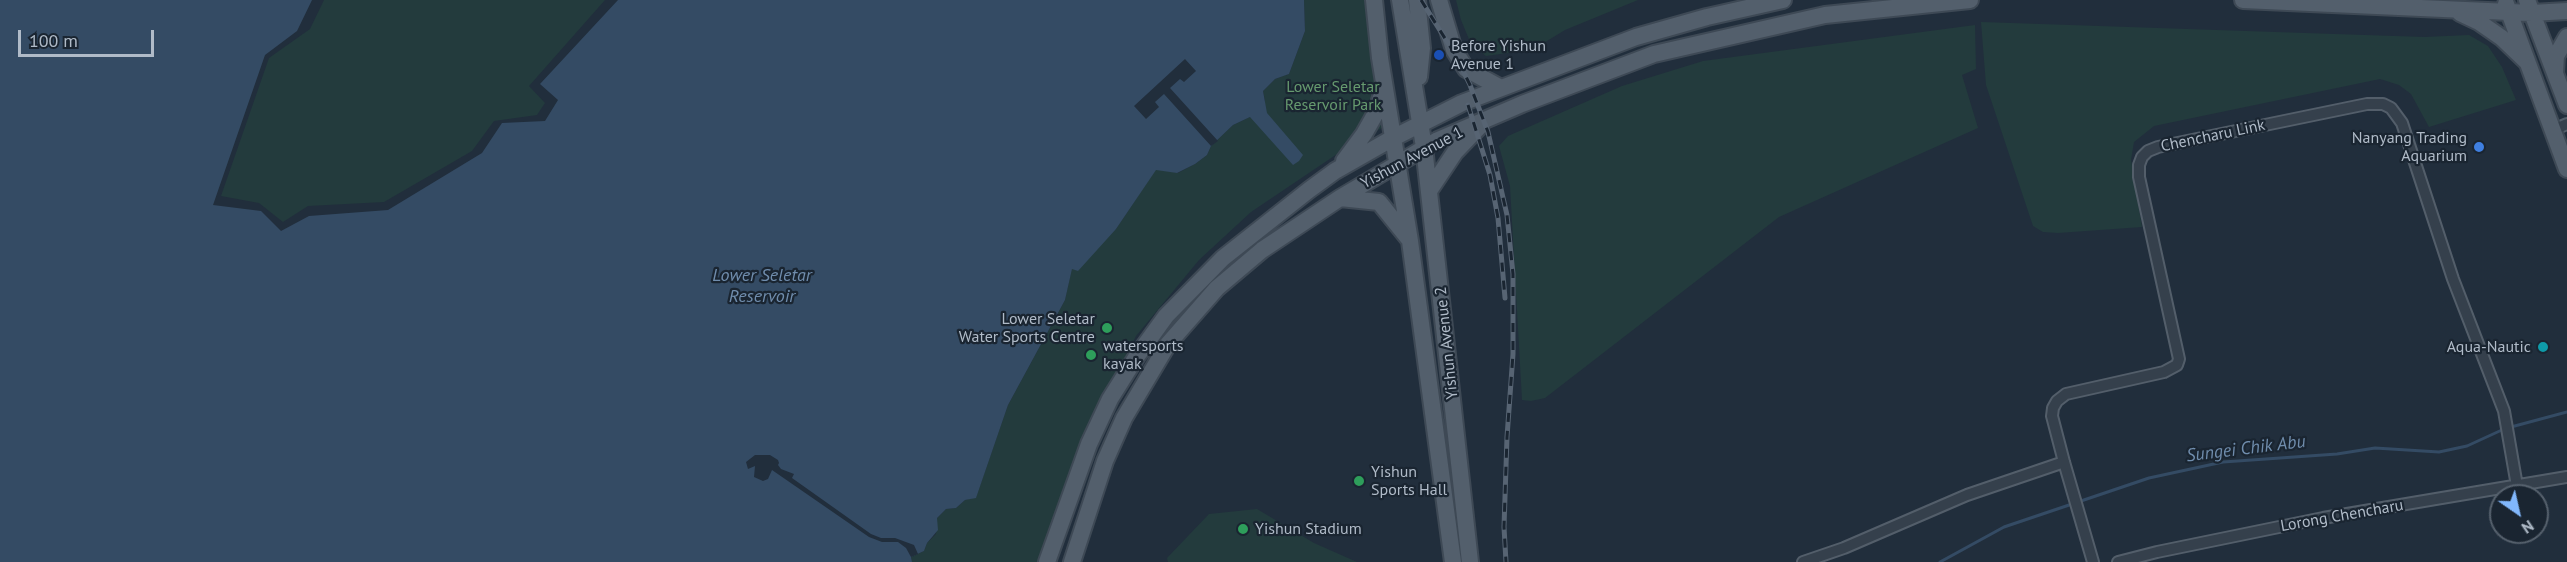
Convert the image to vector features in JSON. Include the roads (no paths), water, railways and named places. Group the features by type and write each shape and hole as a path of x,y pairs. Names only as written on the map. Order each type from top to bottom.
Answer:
{"main road":[{"name":"Yishun Avenue 2","path":"1374,0 1384,87 1410,241 1453,562"},
{"path":"1400,0 1417,99"},
{"path":"1417,0 1422,48 1417,99"},
{"path":"1439,0 1454,50 1466,69 1501,88"},
{"name":"Yishun Avenue 1","path":"1047,562 1089,444 1110,399 1166,315 1223,258 1335,171 1421,123 1501,88 1636,37 1707,16 1783,0"},
{"name":"Yishun Avenue 1","path":"1072,562 1105,461 1139,390 1168,344 1217,288 1296,225 1424,147 1654,54 1825,15 1970,0"},
{"path":"2243,0 2451,9 2530,6 2567,11"},
{"path":"2507,6 2530,64 2560,127 2567,169"},
{"path":"2530,6 2567,105"},
{"path":"2451,9 2479,22 2502,38 2530,64"},
{"path":"2554,74 2556,56 2567,37"},
{"path":"1335,171 1364,134 1377,111 1384,87"},
{"name":"Yishun Avenue 2","path":"1417,99 1470,562"},
{"path":"1429,191 1455,152 1486,120"},
{"path":"1340,198 1378,202 1387,210 1410,241"},
{"path":"1223,258 1241,248 1246,248 1250,255 1246,264"}],"street":[{"name":"Chencharu Link","path":"2093,562 2052,416 2053,408 2061,397 2164,372 2177,365 2179,359 2139,177 2139,165 2142,158 2148,151 2158,147 2367,104 2383,104 2391,108 2402,123 2453,279 2506,416 2517,484"},
{"path":"1803,562 1845,548 1958,499 2064,462"},
{"name":"Lorong Chencharu","path":"2528,484 2567,477"},
{"name":"Lorong Chencharu","path":"2118,562 2323,518 2489,491"}],"water":[{"name":"Lower Seletar Reservoir","path":"0,0 312,0 297,31 265,55 213,205 261,211 281,231 309,216 388,210 482,153 502,123 545,121 558,100 540,84 618,0 1304,0 1305,31 1289,74 1275,79 1263,91 1267,113 1303,155 1293,165 1250,117 1233,125 1211,146 1207,155 1195,164 1177,173 1156,170 1116,229 1078,271 1072,269 1065,300 1008,405 976,498 965,500 956,508 946,509 937,518 938,530 927,543 924,551 911,557 912,562 0,562"}],"waterway":[{"name":"Sungei Chik Abu","path":"2511,427 2567,412"},
{"name":"Sungei Chik Abu","path":"1940,562 2004,527 2149,478 2223,462 2337,454 2375,448 2439,452 2467,446 2504,429"}],"railway":[{"path":"1421,0 1456,56 1470,85 1488,132 1507,215 1513,274 1513,354 1507,437 1504,527 1506,562"},
{"path":"1468,105 1490,175 1498,218 1505,298"}],"place":[{"name":"Before Yishun Avenue 1","path":"1439,55"},
{"name":"Nanyang Trading Aquarium","path":"2479,147"},
{"name":"Lower Seletar Water Sports Centre","path":"1107,328"},
{"name":"Aqua-Nautic","path":"2543,347"},
{"name":"watersports kayak","path":"1091,355"},
{"name":"Yishun Sports Hall","path":"1359,481"},
{"name":"Yishun Stadium","path":"1243,529"}],"park label":[{"name":"Lower Seletar Reservoir Park","path":"1333,96"}]}
